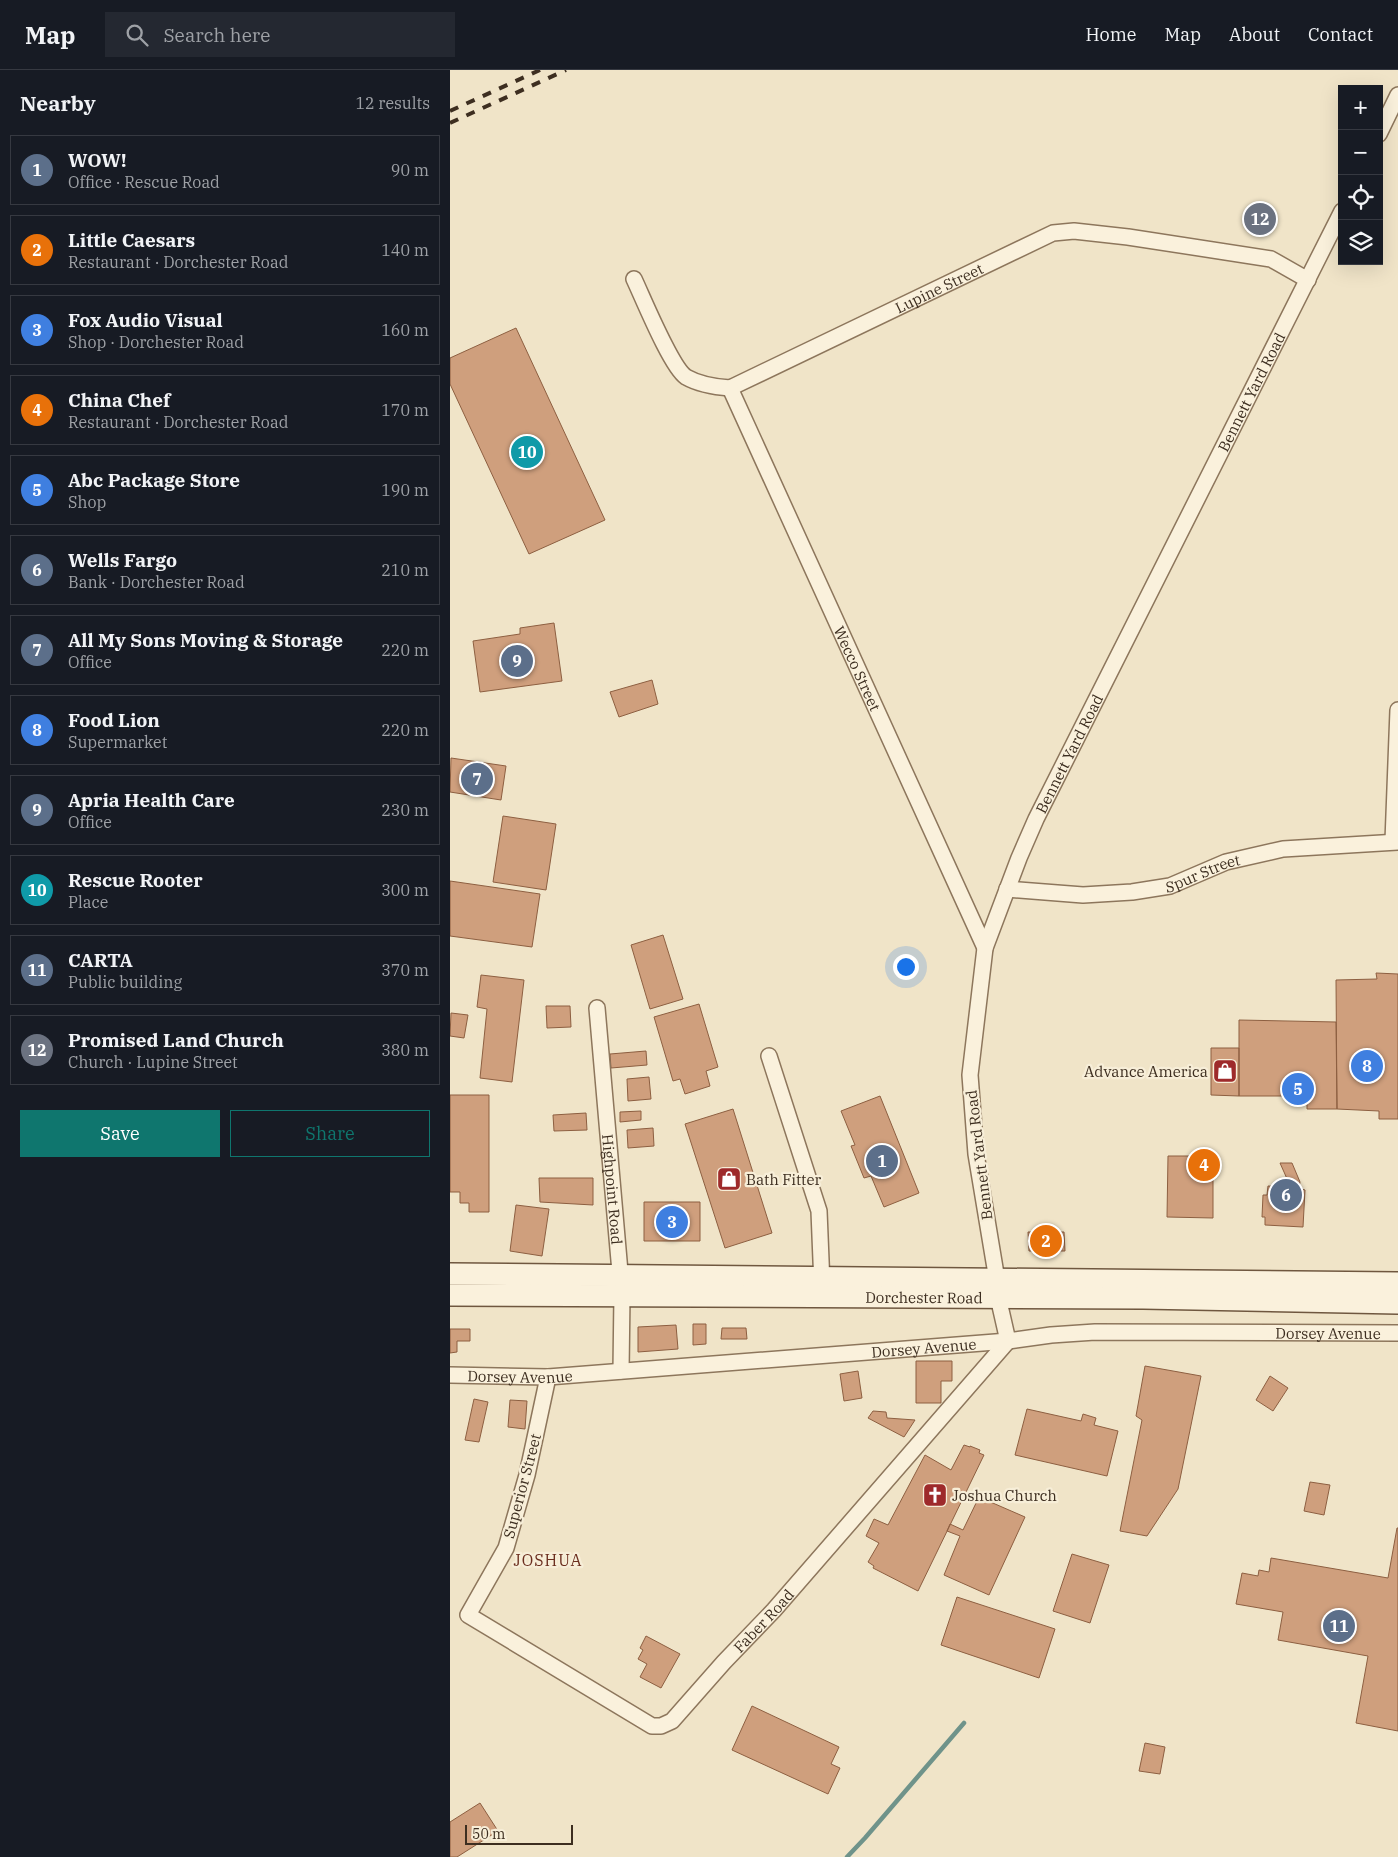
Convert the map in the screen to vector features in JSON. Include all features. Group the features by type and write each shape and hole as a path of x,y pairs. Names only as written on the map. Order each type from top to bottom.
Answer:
{"main road":[{"name":"Dorchester Road","path":"450,1274 621,1286"},
{"name":"Dorchester Road","path":"450,1295 621,1286 1245,1291 1398,1283"},
{"name":"Dorchester Road","path":"1245,1291 1398,1303"}],"street":[{"path":"1381,130 1398,95"},
{"name":"Bennett Yard Road","path":"1008,1340 997,1288 976,1154 970,1075 985,948 1036,819 1338,219"},
{"name":"Lupine Street","path":"730,388 1053,233 1074,231 1119,236 1271,259 1308,280"},
{"path":"634,279 669,355 685,376 710,387 730,388"},
{"name":"Wecco Street","path":"730,388 985,948"},
{"path":"1395,841 1398,710"},
{"name":"Spur Street","path":"1007,889 1083,895 1132,892 1170,886 1226,862 1283,849 1395,841"},
{"name":"Highpoint Road","path":"597,1008 621,1286 621,1371"},
{"path":"769,1056 819,1211 822,1287"},
{"name":"Dorsey Avenue","path":"450,1375 548,1377 1095,1332 1398,1333"},
{"name":"Faber Road","path":"468,1615 652,1726 661,1726 672,1721 786,1596 1008,1340"},
{"name":"Superior Street","path":"468,1615 506,1548 527,1475 548,1377"}],"building":[{"path":"516,328 605,520 529,554 450,384 450,358"},
{"path":"554,623 562,681 480,692 473,641 520,634 520,628"},
{"path":"652,680 658,704 619,717 610,692"},
{"path":"451,758 506,766 501,800 450,792"},
{"path":"503,816 556,824 546,890 493,882"},
{"path":"450,881 540,894 532,947 450,936"},
{"path":"663,935 683,999 650,1009 631,945"},
{"path":"1376,973 1398,974 1398,1119 1379,1119 1379,1111 1337,1109 1336,980 1377,979"},
{"path":"481,975 524,980 512,1082 480,1078 487,1009 477,1007"},
{"path":"699,1004 718,1067 706,1071 710,1086 685,1094 680,1079 673,1081 654,1017"},
{"path":"546,1006 570,1006 571,1027 547,1028"},
{"path":"451,1013 468,1015 464,1038 450,1036"},
{"path":"1239,1020 1336,1022 1337,1109 1307,1109 1307,1096 1239,1096"},
{"name":"Advance America","path":"1211,1048 1239,1048 1239,1096 1211,1095"},
{"path":"646,1051 647,1065 611,1068 610,1054"},
{"path":"649,1077 651,1099 628,1101 627,1079"},
{"path":"450,1095 489,1095 489,1212 469,1212 469,1203 460,1203 460,1192 450,1192"},
{"path":"880,1096 919,1193 884,1207 871,1176 864,1178 851,1146 855,1145 841,1111"},
{"name":"Bath Fitter","path":"733,1109 772,1233 725,1248 685,1124"},
{"path":"641,1111 641,1120 620,1122 620,1112"},
{"path":"586,1113 587,1130 554,1131 553,1115"},
{"path":"653,1128 654,1146 628,1148 627,1130"},
{"path":"1168,1156 1213,1156 1213,1218 1167,1217"},
{"path":"1280,1163 1292,1163 1300,1182 1299,1188 1305,1190 1303,1227 1265,1225 1265,1217 1262,1217 1263,1195 1267,1195 1268,1186 1286,1187 1288,1181"},
{"path":"539,1178 593,1178 593,1205 540,1202"},
{"path":"644,1202 700,1202 700,1241 644,1241"},
{"path":"516,1205 549,1209 542,1256 510,1251"},
{"path":"1028,1232 1064,1232 1065,1251 1029,1251"},
{"path":"693,1324 706,1324 706,1344 693,1345"},
{"path":"676,1325 678,1349 638,1352 638,1327"},
{"path":"722,1328 746,1328 747,1339 721,1339"},
{"path":"450,1329 470,1329 470,1341 457,1341 457,1352 450,1353"},
{"path":"916,1361 952,1361 952,1381 941,1381 941,1403 916,1403"},
{"path":"1145,1366 1201,1376 1178,1489 1147,1536 1120,1531 1142,1420 1136,1416"},
{"path":"858,1371 862,1398 844,1401 840,1374"},
{"path":"1270,1376 1288,1388 1273,1411 1256,1400"},
{"path":"474,1399 488,1402 479,1442 465,1440"},
{"path":"510,1400 527,1401 525,1429 508,1427"},
{"path":"1027,1409 1081,1421 1083,1414 1096,1418 1094,1425 1118,1431 1107,1476 1015,1455"},
{"path":"873,1411 886,1412 887,1418 915,1420 904,1437 868,1418"},
{"name":"Joshua Church","path":"964,1445 980,1450 979,1453 984,1455 918,1591 873,1568 874,1566 868,1562 879,1543 866,1536 874,1519 888,1525 925,1455 951,1470"},
{"path":"1310,1482 1330,1485 1324,1515 1304,1511"},
{"path":"979,1497 1025,1517 989,1595 944,1575 960,1536 947,1531 950,1524 963,1530"},
{"path":"1397,1528 1398,1731 1356,1723 1368,1656 1278,1640 1283,1612 1236,1604 1242,1573 1258,1576 1259,1570 1269,1572 1271,1558 1388,1578"},
{"path":"1072,1554 1109,1565 1090,1623 1053,1611"},
{"path":"957,1597 1055,1629 1039,1678 941,1645"},
{"path":"646,1636 680,1654 661,1688 640,1677 647,1664 638,1659 643,1650 640,1648"},
{"path":"752,1706 839,1747 831,1764 840,1768 828,1794 732,1750"},
{"path":"1145,1743 1165,1747 1160,1774 1139,1771"},
{"path":"480,1803 498,1831 457,1857 450,1857 450,1822"}],"waterway":[{"path":"847,1857 964,1723"}],"railway":[{"path":"450,111 540,70"},
{"path":"450,123 566,70"}],"place":[{"name":"Promised Land Church","path":"1260,219"},
{"name":"Rescue Rooter","path":"527,452"},
{"name":"Apria Health Care","path":"517,661"},
{"name":"All My Sons Moving & Storage","path":"477,779"},
{"name":"Food Lion","path":"1367,1066"},
{"name":"Advance America","path":"1225,1071"},
{"name":"Abc Package Store","path":"1298,1089"},
{"name":"WOW!","path":"882,1161"},
{"name":"China Chef","path":"1204,1165"},
{"name":"Bath Fitter","path":"729,1179"},
{"name":"Wells Fargo","path":"1286,1195"},
{"name":"Fox Audio Visual","path":"672,1222"},
{"name":"Little Caesars","path":"1046,1241"},
{"name":"Joshua Church","path":"935,1495"},
{"name":"CARTA","path":"1339,1626"}],"district":[{"name":"JOSHUA","path":"548,1560"}]}
